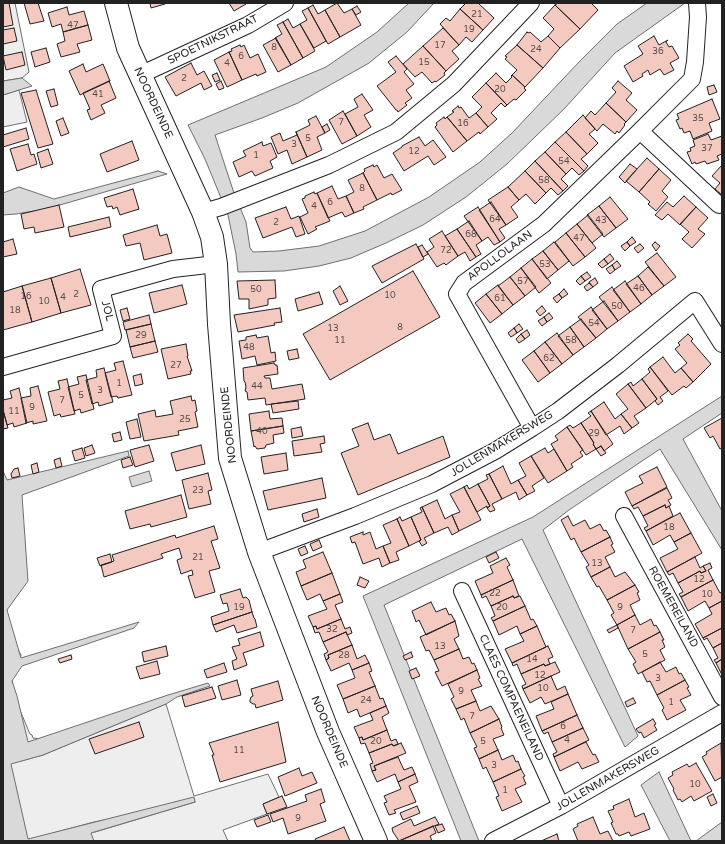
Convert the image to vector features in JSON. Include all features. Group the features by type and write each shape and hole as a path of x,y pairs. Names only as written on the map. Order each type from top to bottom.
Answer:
{"street":[{"name":"NOORDEINDE","path":"116,3 128,48 140,75 212,209 212,237 216,264 219,324 230,458 259,552 328,732 376,841"},
{"name":"SPOETNIKSTRAAT","path":"140,75 248,25 286,3"},
{"path":"212,209 329,165 396,132 454,84 531,3"},
{"name":"APOLLOLAAN","path":"532,428 457,294 464,283 544,224 692,79 695,62 698,17 697,3"},
{"path":"640,131 719,205"},
{"name":"JOL","path":"3,367 113,336 101,289 173,269 216,264"},
{"name":"JOLLENMAKERSWEG","path":"259,552 355,516 432,484 495,450 532,428 558,410 618,365 695,302 722,344"},
{"name":"ROEMEREILAND","path":"624,516 722,697"},
{"name":"CLAES COMPAENEILAND","path":"462,591 561,806"},
{"name":"JOLLENMAKERSWEG","path":"493,841 561,806 722,713"}],"shaded area":[{"path":"3,3 15,3 29,72 22,78 3,81"},
{"path":"409,3 434,3 407,32 369,63 298,103 215,135 233,190 246,222 250,248 253,252 279,251 319,246 365,231 429,197 480,162 512,133 617,24 647,3 685,3 615,53 564,109 507,164 466,197 423,225 351,258 319,266 284,271 238,272 228,215 205,159 188,125 326,67 377,32"},
{"path":"22,78 32,86 3,95 3,81"},
{"path":"19,90 27,122 3,127 3,95"},
{"path":"158,171 167,174 46,209 3,215 3,193 19,187 54,199"},
{"path":"722,396 722,413 683,439 722,511 722,550 660,449 569,510 543,530 638,736 625,747 522,539 384,605 479,841 461,841 363,596 533,517"},
{"path":"128,451 129,456 22,495 28,581 7,610 21,658 139,622 134,628 22,666 12,681 28,742 168,695 208,683 210,686 177,697 166,704 43,755 11,764 28,839 194,797 195,802 91,833 94,841 3,841 3,471 7,480"},
{"path":"149,471 152,481 132,487 129,477"},
{"path":"3,609 11,636 21,655 19,665 12,673 13,688 19,708 33,738 43,739 21,761 43,755 166,704 194,796 268,774 279,797 263,804 267,814 223,830 228,841 3,841","holes":["195,802 95,832 53,833 94,822"]},
{"path":"659,772 691,841 670,841 641,785"},
{"path":"722,822 722,841 696,841"}],"building":[{"path":"3,3 9,3 13,25 3,27"},
{"path":"24,3 38,3 44,21 30,24"},
{"path":"150,3 165,3 165,4 151,8"},
{"path":"229,3 246,3 246,4 234,11"},
{"path":"337,3 344,13 352,9 361,25 340,37 325,10"},
{"path":"466,3 478,3 494,18 483,30 460,9"},
{"path":"558,3 591,3 598,10 580,29 555,5"},
{"path":"313,5 318,14 325,10 340,37 328,44 308,8"},
{"path":"555,5 580,29 560,48 548,36 554,29 543,18"},
{"path":"357,6 361,12 356,15 352,9"},
{"path":"67,7 69,15 84,11 88,25 63,32 61,24 52,27 48,13"},
{"path":"308,8 326,41 314,48 300,24 307,20 302,11"},
{"path":"460,9 483,30 472,42 466,37 459,45 440,24 446,18 450,21"},
{"path":"288,19 293,28 300,24 315,51 303,58 283,22"},
{"path":"283,22 303,58 291,65 275,38 282,34 277,25"},
{"path":"88,25 92,40 77,44 80,52 61,57 57,44 65,41 63,32"},
{"path":"14,28 17,41 3,44 3,30"},
{"path":"443,28 459,45 452,51 459,59 446,71 423,46"},
{"path":"527,32 530,32 541,42 548,36 560,48 543,68 517,45"},
{"path":"654,36 659,45 668,40 666,42 669,47 672,46 679,58 670,63 674,70 664,75 660,69 650,75 648,70 642,74 643,76 633,82 624,66 643,54 638,46"},
{"path":"276,38 291,65 278,72 263,45"},
{"path":"240,45 241,47 244,45 250,58 258,54 266,72 257,76 256,74 242,80 229,52 232,51 231,49"},
{"path":"517,45 543,68 525,87 512,75 517,70 505,59 507,57 505,56"},
{"path":"423,46 446,71 444,73 445,75 436,82 435,81 432,83 422,72 415,77 403,64"},
{"path":"46,48 50,62 35,67 31,52"},
{"path":"22,52 25,65 6,70 3,56"},
{"path":"229,52 242,80 227,87 214,60"},
{"path":"396,56 407,69 404,72 414,84 406,90 412,98 405,103 407,105 398,112 377,86 396,72 388,62"},
{"path":"191,63 197,75 204,71 212,86 204,90 201,83 176,96 165,77"},
{"path":"83,64 86,72 103,64 110,81 80,95 69,71"},
{"path":"217,73 220,80 215,82 212,75"},
{"path":"496,73 506,83 512,75 525,87 524,88 526,90 516,100 514,99 507,105 486,83"},
{"path":"109,81 116,98 101,105 105,113 91,120 87,110 90,109 83,93"},
{"path":"221,81 224,88 219,90 216,84"},
{"path":"618,81 632,93 626,100 637,110 626,122 606,103 616,92 612,88"},
{"path":"486,83 507,105 505,107 501,103 491,113 497,119 488,127 476,113 482,107 472,97"},
{"path":"714,85 717,92 709,95 707,87"},
{"path":"54,89 58,105 51,107 46,91"},
{"path":"36,90 53,144 38,148 21,93"},
{"path":"362,94 373,110 364,115 371,127 357,136 345,114 358,107 354,99"},
{"path":"712,99 720,119 709,123 712,131 693,139 690,131 684,133 682,128 680,129 676,120 679,119 677,114"},
{"path":"606,103 626,122 619,133 617,131 615,134 603,124 597,131 585,118 591,111 595,115"},
{"path":"458,106 459,108 461,107 469,118 476,113 488,127 480,134 479,132 467,141 447,117 454,112 452,111"},
{"path":"343,111 357,136 342,144 329,120"},
{"path":"583,115 595,129 589,134 598,143 587,154 566,132"},
{"path":"316,116 325,133 317,137 322,150 307,157 296,132 310,125 308,120"},
{"path":"444,117 445,119 447,117 467,141 453,152 435,127 437,125 436,123"},
{"path":"63,118 69,133 61,136 56,121"},
{"path":"327,124 330,130 325,133 322,127"},
{"path":"26,128 29,139 3,147 3,135"},
{"path":"296,132 307,157 292,164 287,150 278,154 271,137 280,133 283,141 297,135"},
{"path":"566,132 587,154 581,159 588,166 584,171 555,142"},
{"path":"708,134 711,140 722,136 722,154 717,156 719,160 707,164 705,161 696,164 695,162 692,164 687,152 691,151 690,148 695,146 693,140"},
{"path":"419,137 425,146 433,140 446,157 434,165 428,156 404,171 393,153 402,146"},
{"path":"132,141 139,160 107,172 100,154"},
{"path":"262,142 263,146 271,143 277,157 270,161 273,168 255,176 252,171 239,177 233,162 246,156 243,151"},
{"path":"555,142 584,171 579,175 572,168 566,174 545,152"},
{"path":"28,144 31,155 34,154 37,164 17,171 10,149"},
{"path":"48,149 53,164 41,168 37,153"},
{"path":"545,152 566,174 561,179 568,186 563,191 535,161"},
{"path":"647,158 659,169 639,192 626,181"},
{"path":"535,161 563,191 558,195 551,188 546,193 525,171"},
{"path":"630,164 637,169 625,183 619,177"},
{"path":"373,165 374,167 377,165 384,178 392,174 402,190 392,195 391,193 377,200 363,173 365,171 364,169"},
{"path":"722,165 722,195 715,189 720,183 712,176"},
{"path":"659,169 671,180 662,191 668,197 656,211 648,204 650,202 639,192"},
{"path":"525,171 546,193 535,204 526,194 519,200 508,187"},
{"path":"363,173 377,200 363,207 364,209 354,213 346,196 354,192 348,180"},
{"path":"332,186 338,199 346,196 354,213 345,217 342,212 328,218 317,193"},
{"path":"508,187 519,200 511,207 518,217 506,225 488,200"},
{"path":"133,189 139,209 120,215 117,207 113,209 112,206 107,207 104,198"},
{"path":"314,192 315,194 317,193 330,221 315,227 317,229 308,234 300,217 308,213 302,199"},
{"path":"684,196 696,207 680,225 668,214 662,220 655,215 667,202 673,207"},
{"path":"610,197 628,219 616,228 599,206"},
{"path":"491,202 506,225 499,229 505,238 500,242 479,210"},
{"path":"59,205 64,227 35,233 34,227 24,229 21,214"},
{"path":"599,206 616,228 604,237 587,215"},
{"path":"286,207 291,219 299,216 305,234 296,237 292,227 263,238 255,218"},
{"path":"478,207 500,242 494,245 488,237 482,241 464,216"},
{"path":"696,207 708,218 698,229 705,234 692,248 682,239 689,232 680,224"},
{"path":"588,215 603,234 592,243 577,224"},
{"path":"109,217 111,227 70,237 68,227"},
{"path":"469,221 482,241 476,245 481,254 476,257 457,229"},
{"path":"577,224 596,248 585,257 566,233"},
{"path":"157,225 160,236 167,234 172,253 144,260 140,243 126,246 123,235"},
{"path":"457,229 476,257 470,261 465,252 458,256 445,236"},
{"path":"442,231 458,256 446,265 444,263 437,267 427,252 434,247 429,239"},
{"path":"566,233 585,257 573,266 555,242"},
{"path":"632,237 636,242 630,246 627,242"},
{"path":"13,239 17,254 3,257 3,242"},
{"path":"554,242 569,261 558,270 543,251"},
{"path":"627,242 630,246 625,251 621,246"},
{"path":"655,242 660,246 656,251 652,245"},
{"path":"416,244 424,259 382,283 372,266"},
{"path":"640,244 644,248 638,253 634,248"},
{"path":"422,245 428,254 423,257 418,247"},
{"path":"543,251 558,270 547,279 532,259"},
{"path":"657,253 676,277 664,286 645,262"},
{"path":"610,254 614,259 608,264 604,259"},
{"path":"532,259 551,283 539,293 521,268"},
{"path":"604,259 608,264 602,268 598,264"},
{"path":"617,261 621,266 615,270 612,265"},
{"path":"612,265 615,270 610,274 606,269"},
{"path":"648,267 664,286 652,295 638,276"},
{"path":"521,268 536,287 525,296 510,277"},
{"path":"80,269 91,305 61,313 51,278"},
{"path":"413,271 440,317 330,380 303,334"},
{"path":"587,272 591,277 585,281 581,276"},
{"path":"581,276 585,281 580,285 576,281"},
{"path":"638,276 652,295 641,304 626,284"},
{"path":"510,277 525,296 513,305 498,286"},
{"path":"51,278 61,313 32,322 22,286"},
{"path":"595,278 598,283 593,287 589,282"},
{"path":"275,280 276,298 268,299 268,305 249,309 249,299 239,299 237,281"},
{"path":"625,281 641,304 630,312 613,290"},
{"path":"589,283 593,287 587,291 584,287"},
{"path":"182,285 187,304 154,313 149,293"},
{"path":"498,285 513,305 502,314 486,294"},
{"path":"22,286 32,322 3,330 3,292"},
{"path":"340,286 348,301 340,305 333,291"},
{"path":"612,287 630,312 618,321 599,297"},
{"path":"564,289 568,294 562,298 559,294"},
{"path":"319,292 323,304 298,311 295,299"},
{"path":"486,294 502,314 490,323 475,303"},
{"path":"559,294 562,298 557,303 553,298"},
{"path":"604,301 618,321 607,329 592,310"},
{"path":"542,306 546,311 540,316 536,311"},
{"path":"591,307 607,329 596,338 578,317"},
{"path":"127,308 130,319 123,321 120,310"},
{"path":"280,308 282,322 274,323 275,325 238,332 234,315"},
{"path":"549,313 553,318 547,322 544,317"},
{"path":"149,315 151,324 125,330 123,322"},
{"path":"544,317 547,322 542,326 538,321"},
{"path":"581,319 596,338 584,347 570,327"},
{"path":"151,324 155,341 130,347 126,330"},
{"path":"519,324 523,329 517,333 514,328"},
{"path":"570,327 584,347 573,355 558,336"},
{"path":"514,328 517,333 511,337 508,333"},
{"path":"527,330 530,335 525,339 521,334"},
{"path":"557,333 573,355 562,364 545,342"},
{"path":"521,334 525,339 519,343 516,339"},
{"path":"688,334 693,339 691,341 711,364 693,382 681,368 687,363 675,349 680,345 678,343"},
{"path":"256,335 257,338 268,336 271,353 275,352 276,361 257,365 255,356 242,359 239,341 246,340 246,337"},
{"path":"155,341 158,352 133,358 130,347"},
{"path":"545,342 562,364 550,373 534,351"},
{"path":"186,344 187,356 192,371 190,371 191,374 168,379 161,349"},
{"path":"297,349 299,358 289,360 287,351"},
{"path":"534,351 550,373 538,382 522,360"},
{"path":"663,357 675,373 681,368 693,382 686,388 684,386 672,395 650,367"},
{"path":"123,361 132,395 118,398 117,396 111,397 105,373 116,370 114,363"},
{"path":"274,363 277,365 278,374 264,376 265,378 270,378 272,389 302,384 305,399 266,405 265,398 248,400 247,392 245,391 246,387 243,368"},
{"path":"650,367 668,391 660,397 663,401 658,405 655,401 657,399 642,379 650,372 648,369"},
{"path":"104,368 113,402 99,406 98,402 92,404 86,380 97,377 96,370"},
{"path":"141,374 143,384 135,386 133,376"},
{"path":"86,375 94,409 81,413 80,409 74,411 68,387 79,384 77,377"},
{"path":"67,379 75,414 61,417 60,414 54,416 48,392 60,389 58,381"},
{"path":"642,379 657,399 646,408 628,384 631,382 633,386"},
{"path":"628,384 646,408 634,416 639,423 632,428 621,414 628,409 616,394"},
{"path":"38,386 47,421 33,424 33,421 26,423 21,398 31,396 30,388"},
{"path":"19,388 27,423 14,427 13,423 7,425 3,410 3,400 12,398 10,391"},
{"path":"191,396 192,401 195,400 197,411 195,412 198,427 178,431 179,435 144,441 138,414 155,410 156,417 173,414 170,401"},
{"path":"298,401 299,409 273,413 271,404"},
{"path":"604,402 615,419 621,414 632,428 624,434 620,426 606,435 591,411"},
{"path":"3,410 8,428 3,429"},
{"path":"269,411 270,419 282,418 283,426 251,431 249,414"},
{"path":"591,411 613,444 604,451 601,446 596,449 593,444 594,443 581,423 591,416 588,413"},
{"path":"722,418 722,448 720,449 713,436 710,438 704,428"},
{"path":"137,419 141,437 130,439 126,422"},
{"path":"368,423 374,440 390,434 398,454 443,436 450,457 358,495 341,453 359,446 352,429"},
{"path":"581,423 594,443 593,444 596,449 586,455 567,427 570,425 573,428"},
{"path":"283,426 284,433 273,435 274,443 266,445 265,448 257,449 255,446 254,447 251,431"},
{"path":"301,427 303,436 292,438 291,429"},
{"path":"567,427 583,450 580,452 583,456 571,464 573,467 567,471 551,444 558,440 555,436"},
{"path":"120,432 122,440 114,442 112,434"},
{"path":"324,436 325,443 320,444 322,452 294,456 292,441"},
{"path":"92,445 95,453 86,456 84,448"},
{"path":"149,445 154,461 135,467 130,450"},
{"path":"201,445 205,464 176,471 171,453"},
{"path":"601,446 606,453 601,456 596,449"},
{"path":"82,448 85,458 75,461 72,451"},
{"path":"545,448 548,453 554,449 567,471 548,483 531,456"},
{"path":"286,453 288,470 264,474 261,457"},
{"path":"531,456 544,478 532,486 535,491 527,495 518,480 526,476 519,463"},
{"path":"130,457 133,465 123,468 121,460"},
{"path":"60,458 62,466 56,468 54,460"},
{"path":"37,463 39,472 33,474 31,465"},
{"path":"503,466 511,484 518,480 527,495 519,500 516,492 502,499 489,474"},
{"path":"657,467 667,487 632,506 625,492 643,483 639,476"},
{"path":"18,468 20,476 12,478 11,474 14,469"},
{"path":"208,473 212,490 208,491 211,504 189,509 182,480"},
{"path":"489,474 502,499 492,504 495,510 490,512 487,508 490,506 478,484 488,479 486,475"},
{"path":"322,478 326,498 268,510 263,491"},
{"path":"478,484 490,506 487,508 487,506 477,512 464,487 467,485 469,489"},
{"path":"464,487 481,520 459,531 452,515 460,512 450,494"},
{"path":"667,488 672,498 668,500 671,505 666,508 665,505 643,516 638,507 634,509 632,506"},
{"path":"181,495 187,517 151,527 150,524 130,529 125,511"},
{"path":"437,500 445,519 452,515 459,531 452,535 448,527 434,533 422,507"},
{"path":"665,505 666,508 669,506 673,516 646,531 644,528 648,526 643,516"},
{"path":"422,507 434,533 424,538 427,543 422,546 411,517 422,512 420,508"},
{"path":"317,509 319,517 304,522 302,514"},
{"path":"680,513 691,533 674,542 670,535 653,545 646,531"},
{"path":"568,516 573,526 585,520 590,529 600,524 610,537 581,552 574,538 571,540 561,520"},
{"path":"400,517 402,521 411,517 421,540 409,546 397,519"},
{"path":"397,519 409,546 396,552 399,560 390,563 383,546 391,543 383,525"},
{"path":"214,526 218,539 211,541 220,568 209,571 215,592 195,598 188,576 193,575 192,570 181,574 177,560 182,558 179,548 161,554 163,558 104,577 101,565 114,561 112,555 175,535 176,538"},
{"path":"363,532 363,535 370,532 376,549 383,546 390,563 382,567 379,558 363,564 355,542 352,543 350,537"},
{"path":"691,533 702,553 667,572 660,558 678,549 674,542"},
{"path":"610,537 613,544 611,545 615,552 605,557 610,567 591,577 586,567 589,565 581,552"},
{"path":"319,540 322,547 313,551 310,544"},
{"path":"305,546 308,553 301,556 298,549"},
{"path":"323,552 332,573 301,586 296,572 306,568 303,560"},
{"path":"496,552 499,558 489,563 486,557"},
{"path":"110,554 112,562 100,566 97,558"},
{"path":"695,557 700,568 703,566 706,571 701,573 700,571 678,583 673,573 669,575 667,572"},
{"path":"506,558 510,565 507,567 513,580 481,595 475,581 493,573 490,566"},
{"path":"710,563 712,568 708,570 713,580 681,597 679,594 683,592 678,583 700,571 701,573 706,571 703,566"},
{"path":"610,567 615,577 625,572 635,585 607,600 599,586 597,587 591,577"},
{"path":"332,573 340,594 323,601 320,594 307,600 301,586"},
{"path":"360,577 369,581 365,588 357,585"},
{"path":"513,580 519,596 514,598 513,596 491,606 486,596 482,598 481,595"},
{"path":"713,580 720,593 722,592 722,601 709,608 705,601 688,611 681,597"},
{"path":"635,585 639,592 637,593 640,600 630,605 635,615 617,625 611,615 614,613 607,600"},
{"path":"240,589 243,598 246,597 249,600 252,612 213,625 211,617 229,611 227,603 223,604 220,595"},
{"path":"340,594 343,602 335,605 341,619 317,629 316,626 313,627 308,616 327,609 323,601"},
{"path":"513,596 514,598 520,596 525,606 493,621 491,618 495,616 491,606"},
{"path":"722,601 722,628 703,638 695,624 712,614 709,608"},
{"path":"431,602 436,612 446,608 449,615 451,614 455,621 426,635 419,620 416,622 412,611"},
{"path":"525,606 531,620 533,619 537,626 520,634 517,626 499,635 493,621"},
{"path":"252,612 257,627 237,633 234,625 216,632 213,625"},
{"path":"635,615 640,625 651,619 654,626 656,625 660,632 628,649 617,625"},
{"path":"341,619 345,629 350,627 352,633 347,635 346,632 323,642 319,632 315,633 313,627 316,626 317,629"},
{"path":"455,621 459,636 454,639 459,649 434,660 429,650 426,651 420,637"},
{"path":"617,625 618,628 609,633 607,630"},
{"path":"537,626 546,647 512,663 505,649 524,641 520,634"},
{"path":"722,628 722,643 713,648 707,638 704,640 703,638"},
{"path":"260,632 264,646 243,653 247,665 234,670 232,661 237,659 232,647 240,645 238,639"},
{"path":"346,632 352,645 328,655 329,658 326,660 324,654 328,652 323,642"},
{"path":"660,632 664,640 662,640 665,647 660,650 665,660 638,674 633,664 636,662 628,649"},
{"path":"722,643 722,659 716,663 714,660 718,658 713,648"},
{"path":"352,645 357,659 365,655 369,663 352,670 349,663 331,671 326,660 329,658 328,655"},
{"path":"166,646 168,656 144,662 142,652"},
{"path":"548,646 553,657 548,659 550,664 545,666 544,664 521,674 517,664 513,666 512,663"},
{"path":"459,649 463,659 469,657 477,670 442,686 435,672 439,671 434,660"},
{"path":"411,652 413,657 405,660 403,656"},
{"path":"71,655 72,659 60,663 58,659"},
{"path":"722,659 722,675 716,663"},
{"path":"157,661 160,674 140,679 136,667"},
{"path":"555,662 560,672 523,689 522,686 526,684 521,674 544,664 545,666"},
{"path":"660,662 666,672 676,667 679,674 681,673 685,680 657,695 650,681 647,682 642,672"},
{"path":"224,663 227,672 207,678 204,670"},
{"path":"369,663 372,671 369,672 375,686 343,699 337,685 355,678 352,670"},
{"path":"416,668 420,676 412,679 409,671"},
{"path":"477,670 480,678 478,679 482,686 471,690 476,701 456,709 451,699 454,697 448,684"},
{"path":"551,676 557,690 565,686 568,694 545,704 541,697 530,703 523,689"},
{"path":"237,680 241,695 222,700 218,686"},
{"path":"685,680 691,695 680,700 686,710 667,720 662,710 664,708 657,695"},
{"path":"278,681 283,700 256,708 255,704 250,702 251,697 253,696 251,689"},
{"path":"375,686 380,699 383,698 386,706 360,717 357,709 348,713 343,699"},
{"path":"212,687 216,698 185,707 182,696"},
{"path":"568,694 577,715 542,731 536,716 554,709 551,702"},
{"path":"633,698 636,703 627,707 625,702"},
{"path":"476,701 480,711 491,706 499,719 470,733 464,718 461,720 456,709"},
{"path":"386,706 389,713 382,717 387,730 363,740 362,737 359,738 354,727 373,720 370,713"},
{"path":"577,715 583,728 552,742 548,732 544,734 542,731"},
{"path":"499,719 504,735 493,739 498,750 479,759 474,748 477,747 470,733"},
{"path":"653,719 657,730 644,738 641,732 639,733 636,729"},
{"path":"139,722 144,737 95,754 89,739"},
{"path":"278,722 286,762 220,782 212,755 214,755 209,743"},
{"path":"583,728 589,740 554,757 553,754 557,752 552,742"},
{"path":"387,730 391,741 396,739 398,744 393,746 392,744 369,753 365,743 361,744 359,738 362,737 363,740"},
{"path":"586,742 593,755 595,754 599,762 582,769 578,762 560,771 554,757"},
{"path":"401,743 406,753 374,766 376,770 372,771 370,764 373,763 369,753 392,744 394,746"},
{"path":"721,743 722,777 715,781 702,757 707,754 706,752"},
{"path":"498,750 502,760 513,755 516,762 518,761 521,769 493,782 486,767 483,769 479,759"},
{"path":"398,757 404,770 412,767 415,774 398,782 395,774 377,782 372,771 376,770 374,766"},
{"path":"696,763 712,791 694,801 691,796 682,802 680,799 678,800 668,778 673,775 672,772 687,764 689,767"},
{"path":"299,768 302,776 312,772 317,783 285,796 278,777"},
{"path":"521,769 525,776 523,777 526,784 515,789 522,802 502,811 496,797 499,796 493,782"},
{"path":"415,774 418,782 409,786 416,802 394,810 396,813 389,815 384,803 387,802 384,796 401,789 398,782"},
{"path":"321,789 325,802 320,804 326,821 288,834 283,818 273,822 270,814 307,801 305,795"},
{"path":"713,794 717,803 711,806 707,797"},
{"path":"282,796 287,807 267,814 263,804"},
{"path":"629,799 635,817 644,813 650,829 631,836 629,832 619,836 616,834 611,823 613,822 608,811 614,809 613,806"},
{"path":"417,806 420,813 403,820 400,813"},
{"path":"268,815 271,822 257,827 254,820"},
{"path":"435,817 439,824 399,841 393,832 392,828 411,819 414,826"},
{"path":"593,817 600,834 608,831 613,841 578,841 573,829 578,826 577,824"},
{"path":"442,824 445,830 438,833 435,826"},
{"path":"433,826 436,833 430,836 432,841 399,841"},
{"path":"344,827 350,841 316,841 315,839"},
{"path":"557,834 559,841 541,841"}]}
